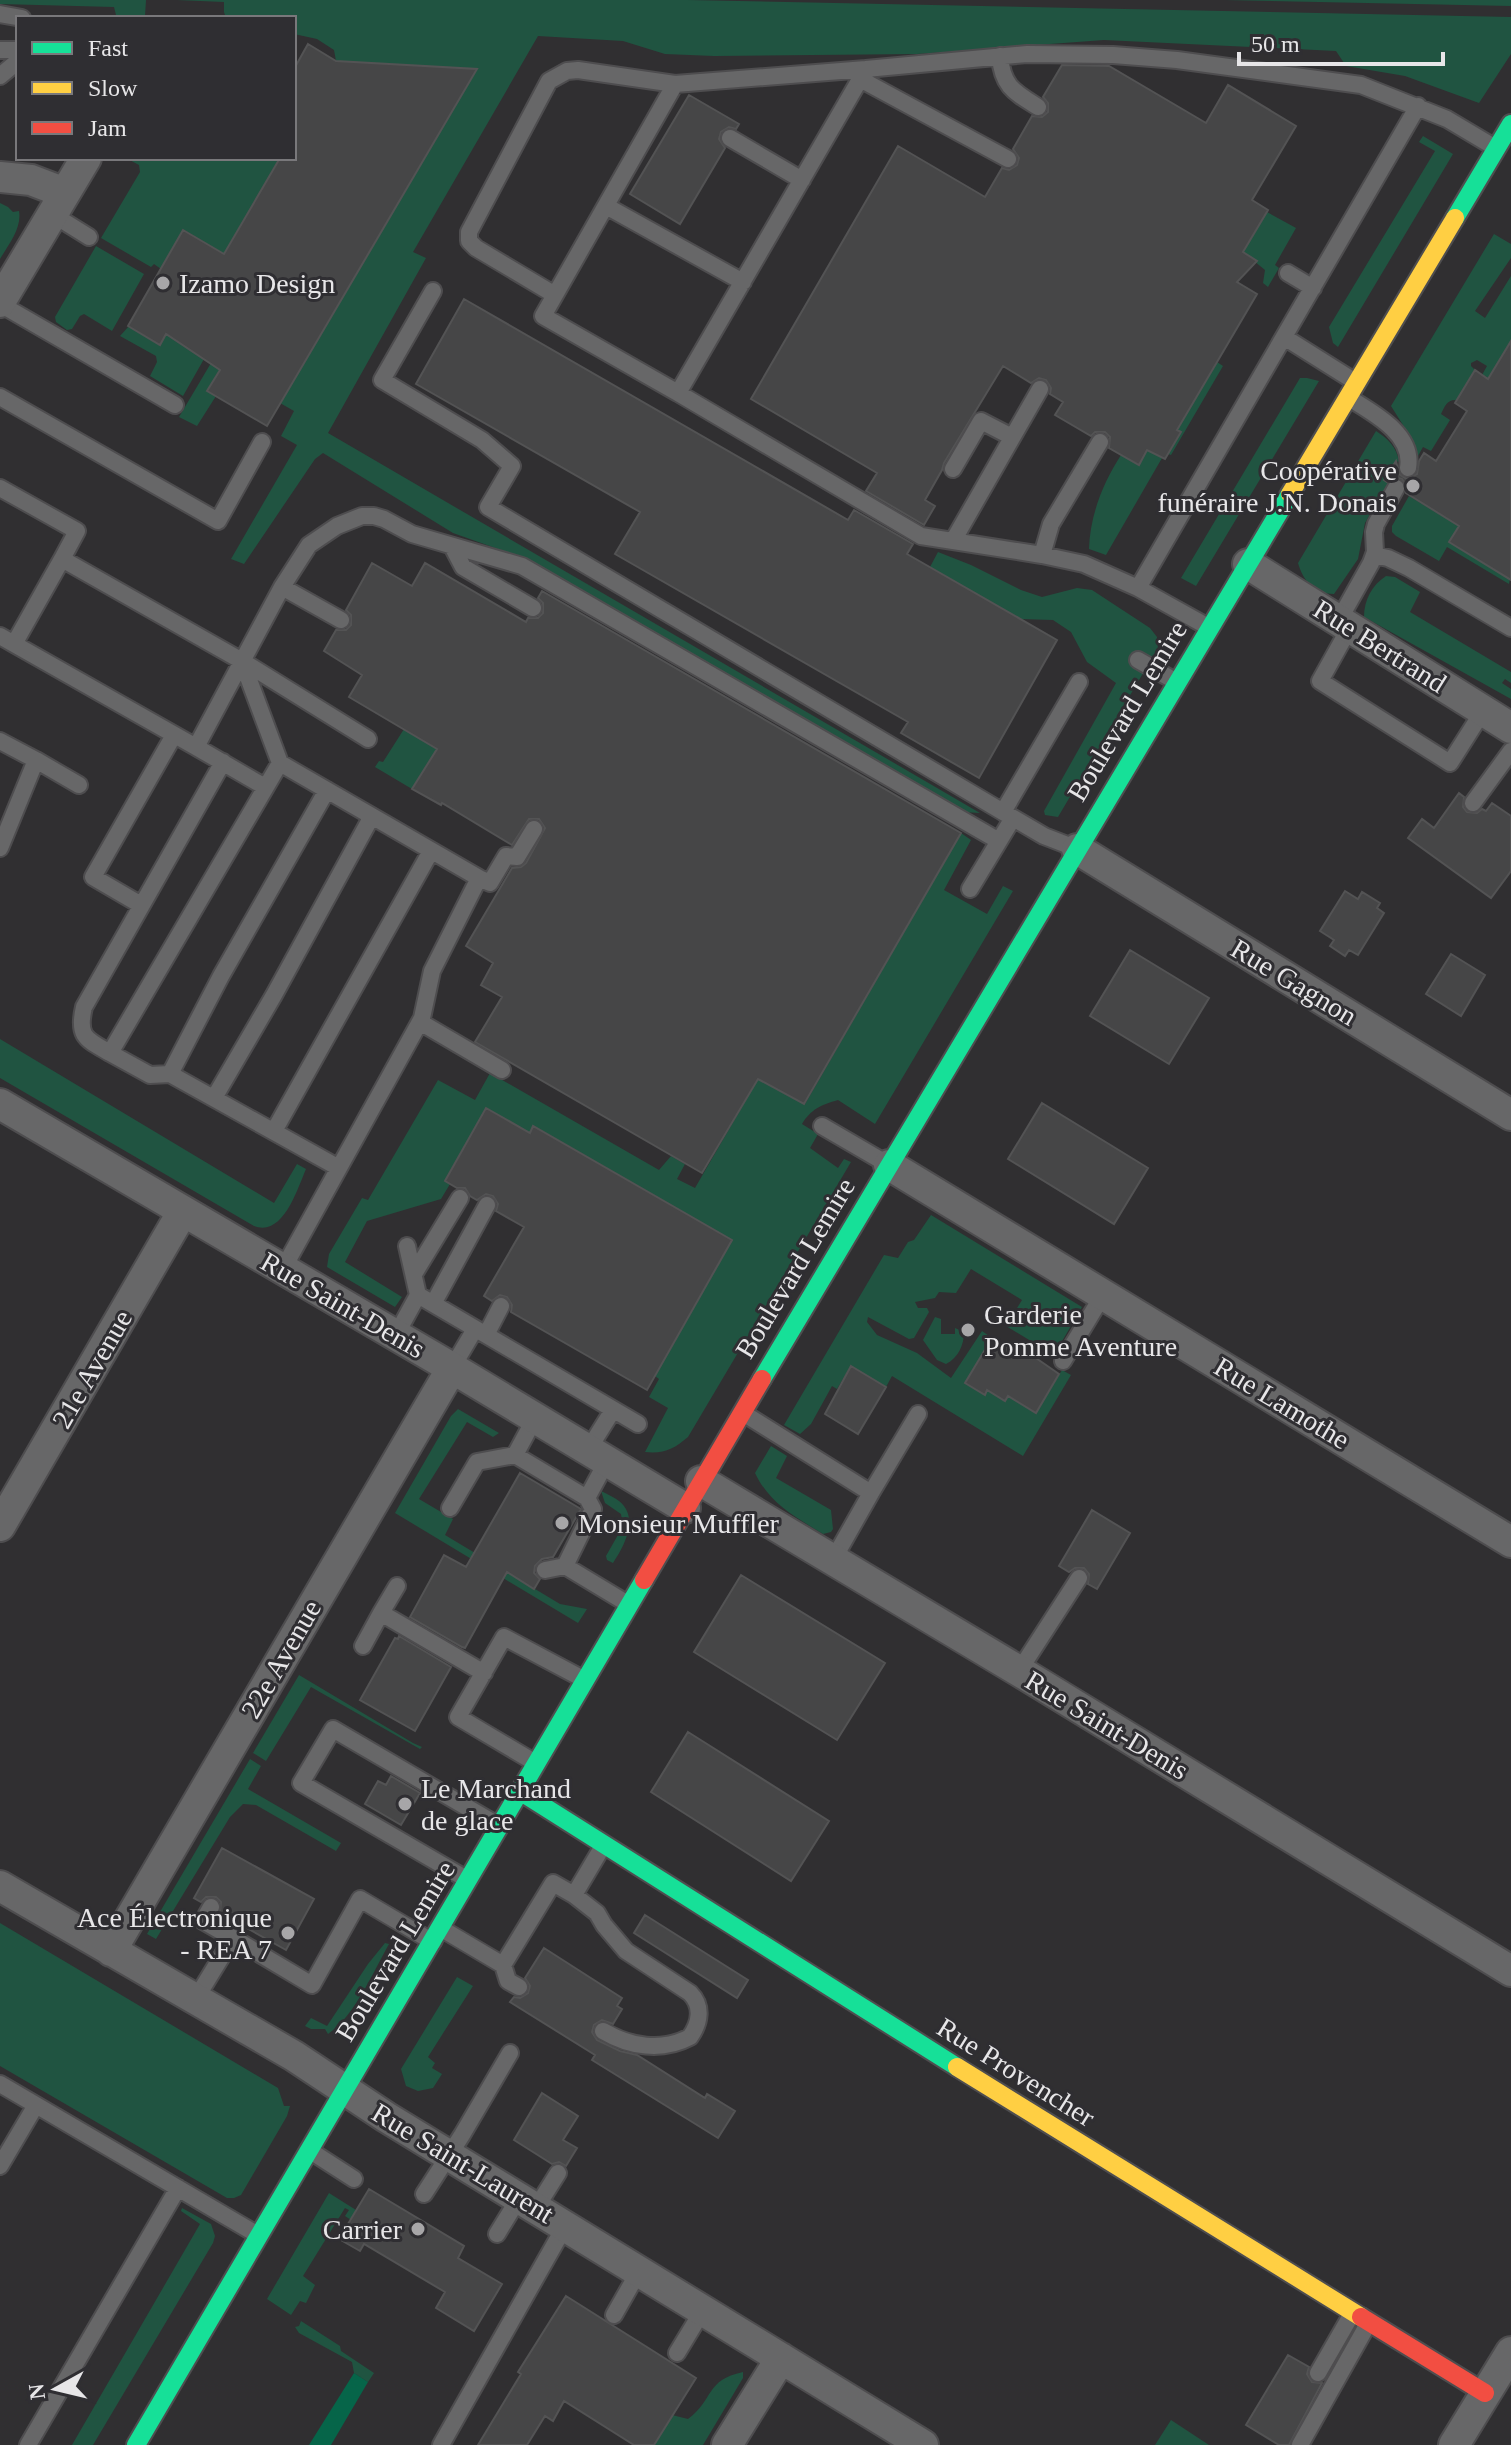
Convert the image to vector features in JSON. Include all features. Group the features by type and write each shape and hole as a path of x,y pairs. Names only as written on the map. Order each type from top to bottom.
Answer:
{"main road":[{"name":"Boulevard Lemire","path":"136,2445 587,1681 685,1508 1077,849 1352,390 1504,150 1511,124"},
{"name":"Rue Provencher","path":"521,1792 1032,2115 1485,2393"}],"street":[{"path":"0,303 85,160"},
{"path":"0,177 31,180 58,203"},
{"name":"Rue Bertrand","path":"1248,564 1511,728"},
{"name":"Rue Gagnon","path":"1077,849 1511,1115"},
{"name":"Rue Saint-Denis","path":"0,1104 685,1508"},
{"name":"Rue Lamothe","path":"889,1165 1511,1542"},
{"name":"21e Avenue","path":"0,1526 183,1211"},
{"name":"22e Avenue","path":"111,1951 452,1368"},
{"name":"Rue Saint-Denis","path":"701,1481 1511,1971"},
{"name":"Rue Saint-Laurent","path":"0,1886 294,2056 386,2117 923,2445"},
{"path":"1454,2445 1511,2352"},
{"path":"727,2445 781,2358"}],"lane":[{"path":"555,295 476,248 469,241 469,232 549,81 567,71 675,84 863,74 1000,56 1113,55 1177,60 1361,85 1447,119 1504,150"},
{"path":"1000,56 1001,71 1009,87 1038,107"},
{"path":"0,76 16,63"},
{"path":"863,74 1008,159"},
{"path":"678,393 863,74"},
{"path":"675,84 543,316 921,536 1042,555 1092,567 1138,588 1210,628"},
{"path":"1138,588 1418,106"},
{"path":"730,138 802,180"},
{"path":"58,203 89,237"},
{"path":"606,206 743,282"},
{"path":"1288,273 1313,288"},
{"path":"433,291 382,380 482,440 512,466 488,507 1044,836 1077,849"},
{"path":"0,303 175,405"},
{"path":"1284,337 1352,390 1391,426 1407,454 1408,468"},
{"path":"953,541 1040,389"},
{"path":"0,397 218,521 262,442"},
{"path":"953,469 981,421 1012,437"},
{"path":"1042,555 1051,524 1100,442"},
{"path":"0,488 77,531 62,559 7,640 265,787"},
{"path":"1396,488 1376,524 1374,555 1320,681 1450,763 1483,711"},
{"path":"196,747 282,587 309,545 337,526 362,516 384,519 412,534 522,566 999,841"},
{"path":"452,546 463,567 533,608"},
{"path":"1374,555 1409,568 1511,628"},
{"path":"62,559 242,661 368,739"},
{"path":"282,587 341,620"},
{"path":"1138,660 1177,682"},
{"path":"242,661 280,763 431,851 490,883 506,856 517,857 534,829"},
{"path":"970,889 999,841 1008,815 1079,682"},
{"path":"141,905 93,877 174,735"},
{"path":"0,741 79,785"},
{"path":"1473,803 1511,751"},
{"path":"0,848 36,760"},
{"path":"223,762 87,1000 81,1022 82,1033 87,1040 150,1075 170,1074 339,1168"},
{"path":"110,1053 280,763"},
{"path":"170,1074 221,976 327,790"},
{"path":"214,1098 372,816"},
{"path":"274,1131 431,851"},
{"path":"283,1269 420,1022 432,971 479,878"},
{"path":"420,1022 502,1070"},
{"path":"822,1126 889,1165"},
{"path":"414,1274 460,1198"},
{"path":"396,1335 426,1300 487,1205"},
{"path":"407,1246 414,1274 426,1300 638,1424"},
{"path":"1063,1361 1103,1295"},
{"path":"452,1368 501,1306"},
{"path":"587,1498 613,1410"},
{"path":"742,1412 871,1493"},
{"path":"833,1560 918,1414"},
{"path":"515,1455 535,1418"},
{"path":"450,1508 477,1462 515,1455 587,1498 593,1509 567,1546 565,1566"},
{"path":"545,1570 565,1566 630,1605"},
{"path":"1019,1671 1079,1578"},
{"path":"363,1646 397,1586"},
{"path":"381,1613 484,1673"},
{"path":"538,1764 458,1717 504,1637 587,1681"},
{"path":"469,1880 301,1783 333,1729 500,1827"},
{"path":"574,1895 604,1844"},
{"path":"503,1965 553,1883 597,1913 626,1951 690,1993 699,2009 698,2021 690,2037 667,2046 646,2046 603,2031"},
{"path":"211,1907 203,1921 312,1985 360,1899 503,1965 508,1981 519,1987"},
{"path":"195,2000 233,1938"},
{"path":"424,2194 510,2053"},
{"path":"0,2084 259,2236"},
{"path":"0,2166 36,2105"},
{"path":"310,2150 354,2179"},
{"path":"497,2234 558,2173"},
{"path":"28,2445 178,2188"},
{"path":"441,2445 565,2226"},
{"path":"614,2315 639,2271"},
{"path":"677,2353 703,2310"},
{"path":"1318,2373 1334,2344 1361,2317"},
{"path":"1300,2445 1350,2354 1361,2317"},
{"path":"1334,2344 1350,2354"}],"green space":[{"path":"0,0 146,0 145,16 116,15 114,7 0,4"},
{"path":"177,0 688,0 1511,17 1511,54 1479,103 1405,76 1346,66 1336,51 1104,40 917,54 714,56 665,54 623,41 538,36 413,252 426,258 328,433 980,813 963,812 529,560 453,533 323,453 315,459 244,564 231,559 297,445 281,436 294,411 280,403 477,69 336,61 334,50 317,39 296,34 296,16 225,16 224,2"},
{"path":"1225,0 1511,0 1511,6"},
{"path":"1423,136 1453,154 1338,347 1333,343 1329,327 1435,151 1419,142"},
{"path":"130,160 279,160 224,254 184,230 161,269 154,264 151,267 101,238 140,172 139,165"},
{"path":"0,203 13,212 19,211 19,224 0,259"},
{"path":"1267,212 1296,228 1275,265 1279,268 1268,287 1263,283 1265,270 1243,252"},
{"path":"1494,234 1511,244 1511,258 1475,311 1485,318 1511,276 1511,341 1489,378 1482,375 1487,366 1477,360 1471,363 1475,370 1457,400 1449,402 1441,414 1450,420 1431,451 1423,447 1418,456 1391,406"},
{"path":"96,246 144,274 112,331 84,314 72,329 67,330 56,322 55,317"},
{"path":"172,324 204,359 183,396 150,376 157,362 156,356 120,336 129,326 160,345"},
{"path":"1217,362 1223,366 1171,455 1168,454 1180,432 1177,430"},
{"path":"211,363 220,369 208,390 216,396 197,426 179,417"},
{"path":"1300,378 1319,381 1196,586 1181,578"},
{"path":"1376,431 1391,444 1399,462 1396,461 1384,480 1388,483 1365,523 1358,559 1334,594 1321,592 1307,581 1298,563"},
{"path":"1148,449 1162,458 1106,555 1089,549 1095,512 1114,466 1121,455 1138,465"},
{"path":"1409,496 1459,526 1449,542 1507,577 1511,571 1509,584 1447,547 1439,561 1396,536 1392,526"},
{"path":"938,552 1042,597 1077,588 1092,590 1150,628 1157,637 1158,648 1058,817 1045,815 1044,811 1116,683 1087,662 1071,632 1053,620 1020,619 930,567"},
{"path":"1386,576 1395,577 1420,592 1410,612 1511,672 1511,683 1505,679 1502,683 1511,689 1511,699 1364,617 1370,594"},
{"path":"404,729 437,749 412,789 375,767 379,761 383,762"},
{"path":"961,833 971,840 944,890 987,914 1003,886 1013,891 875,1124 838,1100 817,1108 802,1124 818,1134 810,1148 838,1168 844,1159 851,1162 688,1437 678,1445 668,1450 645,1452 668,1408 649,1397 659,1379 655,1376 732,1240 534,1126 530,1133 486,1108 445,1180 450,1184 441,1199 367,1221 345,1262 402,1297 395,1307 327,1267 329,1254 362,1198 368,1200 438,1080 475,1100 490,1073 659,1170 671,1156 685,1164 677,1179 695,1188 758,1079 805,1104"},
{"path":"0,1039 274,1203 297,1164 306,1169 288,1210 273,1225 264,1228 254,1226 0,1078"},
{"name":"Garderie Pomme Aventure","path":"931,1215 1082,1307 1054,1355 1006,1326 1022,1300 971,1269 956,1293 939,1292 935,1298 915,1302 918,1308 927,1308 929,1312 914,1338 909,1339 868,1317 867,1322 877,1335 917,1353 951,1378 982,1331 992,1338 966,1383 1004,1400 1008,1396 1036,1413 1062,1370 1071,1375 1023,1456 892,1376 886,1387 851,1366 837,1389 832,1386 811,1424 800,1434 784,1425 884,1255 898,1258"},
{"path":"935,1317 941,1319 941,1334 955,1334 955,1328 964,1332 960,1351 946,1364 937,1360 923,1340"},
{"path":"458,1409 499,1433 493,1437 467,1422 419,1499 453,1519 445,1535 560,1604 587,1609 578,1623 395,1513"},
{"path":"771,1446 787,1456 776,1478 831,1510 831,1532 823,1534 793,1515 775,1501 761,1484 755,1473"},
{"path":"601,1491 619,1501 628,1515 628,1532 613,1563 606,1556 623,1526 621,1514 605,1503"},
{"path":"299,1675 422,1747 420,1749 311,1687 266,1761 253,1753"},
{"path":"250,1759 261,1766 248,1789 341,1843 336,1851 256,1805 243,1804 230,1817 156,1939 147,1934"},
{"path":"0,1923 278,2088 284,2106 290,2106 287,2116 241,2195 227,2198 0,2066"},
{"path":"385,1943 389,1944 363,1993 338,2026 328,2034 325,2029 305,2026 311,2018 327,2026"},
{"path":"457,1977 473,1986 428,2057 435,2063 432,2068 442,2074 433,2088 418,2091 406,2086 401,2069"},
{"path":"329,2193 356,2210 351,2220 345,2216 349,2210 345,2208 303,2276 315,2285 306,2303 300,2301 291,2315 267,2299"},
{"path":"182,2208 211,2224 215,2236 213,2243 93,2445 72,2445 200,2224 181,2211"},
{"path":"301,2321 374,2373 368,2382 354,2373 352,2362 299,2333 295,2327"},
{"path":"743,2372 743,2378 703,2445 654,2445 672,2415 688,2419 716,2385"},
{"path":"354,2373 368,2382 331,2445 309,2445"},
{"path":"1171,2420 1209,2445 1155,2445"}],"building":[{"path":"308,44 336,61 477,69 267,426 207,391 220,370 166,334 160,345 128,326 183,230 224,254 279,160 296,160 296,65"},
{"path":"1062,65 1109,66 1206,123 1228,85 1296,126 1252,200 1268,210 1243,252 1257,261 1237,282 1257,294 1177,430 1181,432 1165,459 1147,450 1139,465 1109,448 1110,437 1105,432 1095,432 1091,436 1055,415 1063,402 1050,394 1051,388 1046,380 1039,378 1031,383 1003,366 925,500 935,506 924,525 866,491 877,473 751,399 898,146 985,197 1002,168 1009,170 1017,165 1019,158 1013,149 1032,116 1042,117 1048,112 1048,103 1043,97"},
{"path":"689,95 739,124 736,129 729,127 721,132 719,139 725,148 680,224 630,194"},
{"path":"464,299 848,520 854,510 913,544 907,554 1057,640 979,778 901,733 908,722 615,554 640,512 416,384"},
{"path":"1511,341 1511,580 1449,542 1459,526 1406,493 1407,487 1402,479 1384,480 1396,461 1399,474 1407,479 1417,474 1424,453 1436,461 1467,411 1455,403 1475,370 1488,379"},
{"path":"372,563 412,586 425,563 526,622 528,618 538,618 543,613 543,603 538,598 542,591 961,833 804,1104 758,1079 702,1173 475,1042 502,997 481,985 493,963 466,946 512,868 526,863 545,828 539,819 529,819 512,845 442,803 412,789 437,749 349,697 362,675 324,651 336,630 346,630 351,625 351,615 346,610"},
{"path":"1459,793 1464,797 1463,807 1467,812 1486,811 1492,803 1511,816 1511,871 1491,898 1408,838 1422,819 1434,828"},
{"path":"1345,891 1358,899 1362,892 1380,903 1377,908 1384,913 1358,955 1349,950 1345,956 1330,946 1334,940 1320,931"},
{"path":"1130,950 1209,998 1169,1064 1090,1016"},
{"path":"1451,954 1485,975 1461,1016 1426,994"},
{"path":"1042,1103 1148,1168 1114,1224 1008,1159"},
{"path":"486,1108 530,1133 533,1126 732,1240 647,1390 511,1312 512,1305 507,1297 500,1295 492,1301 484,1296 524,1227 496,1211 498,1204 493,1196 486,1194 477,1200 465,1188 457,1188 445,1181"},
{"path":"992,1338 1014,1351 1017,1345 1059,1374 1036,1413 1008,1396 1005,1401 987,1390 985,1395 965,1383"},
{"path":"851,1366 886,1387 858,1434 825,1414"},
{"path":"520,1473 581,1509 553,1557 542,1559 535,1566 534,1573 540,1579 534,1589 507,1572 465,1648 410,1617 444,1555 466,1567"},
{"path":"1092,1510 1130,1533 1097,1589 1088,1584 1089,1574 1084,1568 1069,1572 1059,1566"},
{"path":"741,1575 885,1663 837,1740 694,1652"},
{"path":"399,1636 451,1667 415,1731 360,1700"},
{"path":"688,1732 829,1821 791,1881 651,1792"},
{"path":"391,1776 420,1793 401,1825 365,1804 378,1781 386,1785"},
{"path":"222,1848 314,1899 286,1950 220,1913 221,1902 216,1897 206,1897 201,1902 194,1898"},
{"path":"645,1915 748,1980 737,1998 634,1933"},
{"path":"544,1948 622,1998 617,2006 622,2009 613,2024 602,2020 594,2025 592,2032 597,2040 637,2055 705,2098 707,2094 735,2111 718,2138 592,2060 595,2055 510,2002 514,1997 520,1998 528,1993 530,1986 525,1978"},
{"path":"542,2093 578,2116 563,2140 577,2148 566,2166 559,2162 552,2164 514,2140"},
{"path":"369,2189 464,2246 458,2258 502,2284 474,2331 436,2308 445,2292 364,2244 360,2251 339,2239"},
{"path":"566,2296 696,2378 654,2445 634,2445 564,2401 553,2421 545,2416 527,2445 478,2445 521,2374 518,2372"},
{"path":"1288,2355 1309,2367 1307,2374 1312,2382 1322,2383 1289,2445 1279,2445 1246,2425"}],"traffic: fast":[{"path":"1455,218 1511,124"},
{"path":"762,1379 1290,494"},
{"path":"136,2445 644,1580"},
{"path":"521,1792 957,2067"}],"traffic: slow":[{"path":"1290,494 1455,218"},
{"path":"957,2067 1361,2317"}],"traffic: jam":[{"path":"644,1580 762,1379"},
{"path":"1361,2317 1485,2393"}],"place":[{"name":"Izamo Design","path":"163,283"},
{"name":"Coopérative funéraire J.N. Donais","path":"1413,486"},
{"name":"Garderie Pomme Aventure","path":"968,1330"},
{"name":"Monsieur Muffler","path":"562,1523"},
{"name":"Le Marchand de glace","path":"405,1804"},
{"name":"Ace Électronique - REA 7","path":"288,1933"},
{"name":"Carrier","path":"418,2229"}]}
